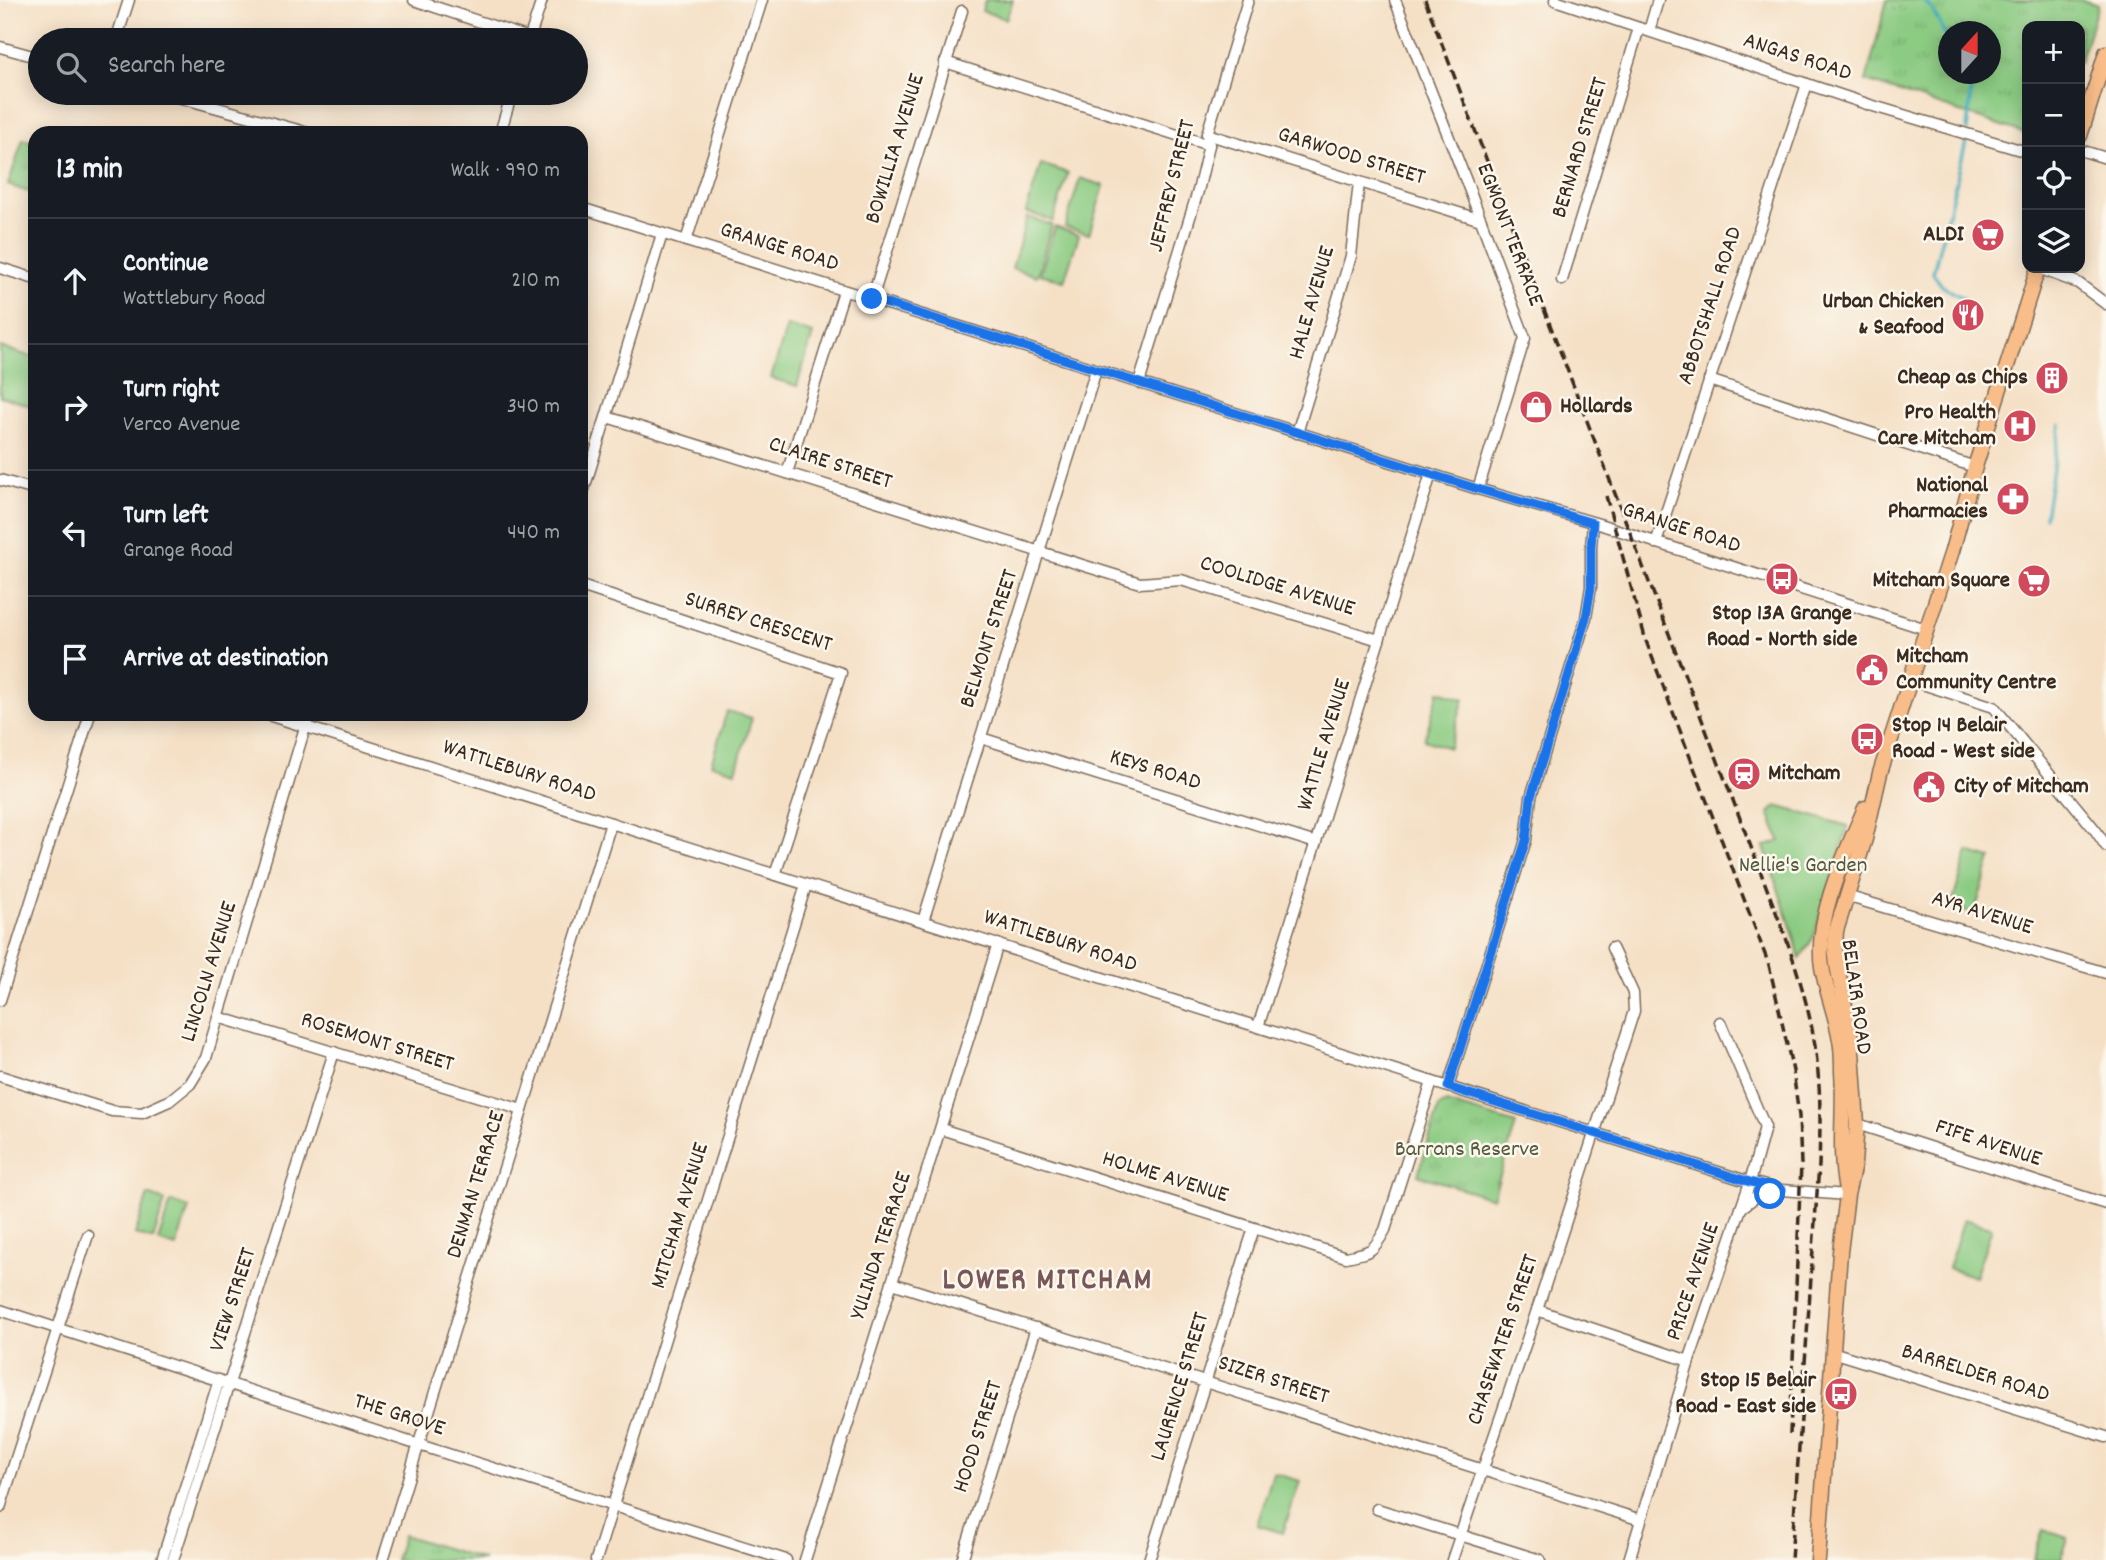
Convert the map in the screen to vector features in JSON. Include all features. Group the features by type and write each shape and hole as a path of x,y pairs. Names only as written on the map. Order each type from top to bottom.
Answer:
{"main road":[{"path":"2085,120 2106,53"},
{"name":"BELAIR ROAD","path":"1818,1560 1832,1352 1847,1195 1854,1164 1857,1124 1851,1037 1835,946 1836,931 1865,839 1880,773 1952,551 1975,467 2036,273"},
{"name":"BELAIR ROAD","path":"1847,1195 1842,1170 1840,1040 1822,967 1822,935 1844,855 1880,773"}],"street":[{"path":"120,28 129,0"},
{"path":"414,0 497,28"},
{"path":"532,28 541,0"},
{"path":"686,241 762,0"},
{"name":"JEFFREY STREET","path":"1139,383 1198,191 1208,140 1248,0"},
{"name":"EGMONT TERRACE","path":"1395,0 1525,338 1478,489"},
{"name":"ANGAS ROAD","path":"1556,0 1807,84 2022,150"},
{"name":"BERNARD STREET","path":"1562,280 1644,29 1658,0"},
{"name":"BOWILLIA AVENUE","path":"872,299 962,11"},
{"path":"0,47 28,55"},
{"name":"GARWOOD STREET","path":"945,62 1481,220"},
{"name":"ABBOTSHALL ROAD","path":"1656,543 1807,84"},
{"path":"200,105 266,126"},
{"path":"502,126 508,105"},
{"path":"2085,152 2103,157"},
{"name":"HALE AVENUE","path":"1297,432 1351,256 1359,182"},
{"name":"GRANGE ROAD","path":"588,210 1926,629"},
{"path":"588,477 662,234"},
{"path":"0,268 28,277"},
{"path":"2052,273 2078,282 2106,304"},
{"path":"787,473 844,291"},
{"name":"BELMONT STREET","path":"923,921 1096,370"},
{"path":"1709,380 1975,467"},
{"name":"CLAIRE STREET","path":"607,417 1040,553"},
{"name":"WATTLE AVENUE","path":"1258,1027 1431,474"},
{"path":"0,480 28,488"},
{"path":"1448,1087 1526,840 1531,797 1586,618 1591,587 1593,523"},
{"name":"COOLIDGE AVENUE","path":"1040,553 1140,583 1181,580 1379,640"},
{"name":"SURREY CRESCENT","path":"588,588 841,673 775,875"},
{"path":"1910,680 1994,707 2106,846"},
{"path":"0,1000 88,721"},
{"name":"WATTLEBURY ROAD","path":"287,721 1750,1182 1782,1190 1847,1195"},
{"name":"LINCOLN AVENUE","path":"0,1076 112,1111 142,1113 169,1101 190,1084 206,1058 307,721"},
{"name":"KEYS ROAD","path":"981,738 1316,843"},
{"name":"DENMAN TERRACE","path":"383,1560 611,823"},
{"name":"MITCHAM AVENUE","path":"596,1560 806,885"},
{"name":"AYR AVENUE","path":"1846,896 2106,973"},
{"name":"YULINDA TERRACE","path":"805,1560 998,944"},
{"name":"CHASEWATER STREET","path":"1452,1560 1634,1011 1633,993 1612,948"},
{"name":"ROSEMONT STREET","path":"219,1017 522,1110"},
{"name":"PRICE AVENUE","path":"1629,1560 1689,1361 1750,1182 1765,1127 1720,1022"},
{"name":"VIEW STREET","path":"162,1560 334,1052"},
{"name":"HOLME AVENUE","path":"941,1129 1346,1257 1366,1253 1376,1247 1385,1230 1432,1082"},
{"name":"FIFE AVENUE","path":"1857,1124 2106,1203"},
{"path":"1741,1209 1754,1198 1782,1190"},
{"name":"LAURENCE STREET","path":"1149,1560 1254,1228"},
{"path":"0,1508 88,1235"},
{"name":"SIZER STREET","path":"892,1283 1641,1520"},
{"name":"THE GROVE","path":"0,1310 786,1560"},
{"path":"1537,1310 1689,1361"},
{"name":"HOOD STREET","path":"962,1560 1036,1328"},
{"name":"BARRELDER ROAD","path":"1832,1352 2106,1437"},
{"name":"VIEW STREET","path":"173,1560 224,1382"},
{"path":"1377,1509 1540,1560"}],"green space":[{"path":"985,0 1013,0 1006,19 982,11"},
{"path":"1887,0 2082,0 2098,5 2085,47 2085,21 2022,21 2022,132 1866,81"},
{"path":"23,139 28,141 28,192 8,185"},
{"path":"1041,164 1068,173 1053,221 1026,212"},
{"path":"1080,178 1104,186 1089,234 1065,227"},
{"path":"1027,217 1052,225 1037,276 1012,268"},
{"path":"1055,227 1079,235 1064,281 1040,274"},
{"path":"787,326 813,334 797,386 771,378"},
{"path":"0,347 28,356 28,405 0,396"},
{"path":"1439,691 1464,699 1449,748 1424,740"},
{"path":"727,711 752,718 736,771 711,764"},
{"name":"Nellie's Garden","path":"1776,806 1848,826 1814,936 1800,959 1764,847 1780,841 1769,813"},
{"path":"1968,852 1991,859 1974,914 1951,907"},
{"name":"Barrans Reserve","path":"1446,1103 1516,1124 1493,1198 1418,1175 1439,1107"},
{"path":"148,1195 165,1201 153,1240 135,1234"},
{"path":"171,1202 189,1208 176,1247 158,1241"},
{"path":"1964,1219 1992,1228 1975,1277 1948,1268"},
{"path":"1273,1473 1300,1481 1283,1533 1257,1525"},
{"path":"2043,1530 2068,1538 2061,1560 2033,1560"},
{"path":"403,1535 484,1560 395,1560"}],"waterway":[{"path":"1922,0 1932,9 1938,21"},
{"path":"1967,84 1971,91 1967,130"},
{"path":"1963,298 1942,286 1933,273 1967,138"},
{"path":"2045,517 2060,425"}],"railway":[{"path":"1425,0 1786,938 1811,1022 1819,1085 1819,1165 1791,1560"},
{"path":"1606,496 1646,641 1769,965 1793,1071 1799,1116 1801,1164 1790,1434"}],"place":[{"name":"ALDI","path":"1988,235"},
{"name":"Urban Chicken & Seafood","path":"1968,315"},
{"name":"Cheap as Chips","path":"2052,378"},
{"name":"Hollards","path":"1536,407"},
{"name":"Pro Health Care Mitcham","path":"2020,426"},
{"name":"National Pharmacies","path":"2013,499"},
{"name":"Stop 13A Grange Road - North side","path":"1782,579"},
{"name":"Mitcham Square","path":"2034,581"},
{"name":"Mitcham Community Centre","path":"1872,670"},
{"name":"Stop 14 Belair Road - West side","path":"1867,739"},
{"name":"Mitcham","path":"1744,774"},
{"name":"City of Mitcham","path":"1929,787"},
{"name":"Stop 15 Belair Road - East side","path":"1841,1394"}],"district":[{"name":"LOWER MITCHAM","path":"1048,1282"}],"route":[{"path":"872,299 1593,523 1591,587 1586,618 1531,797 1526,840 1448,1087 1782,1190 1770,1194"}]}
